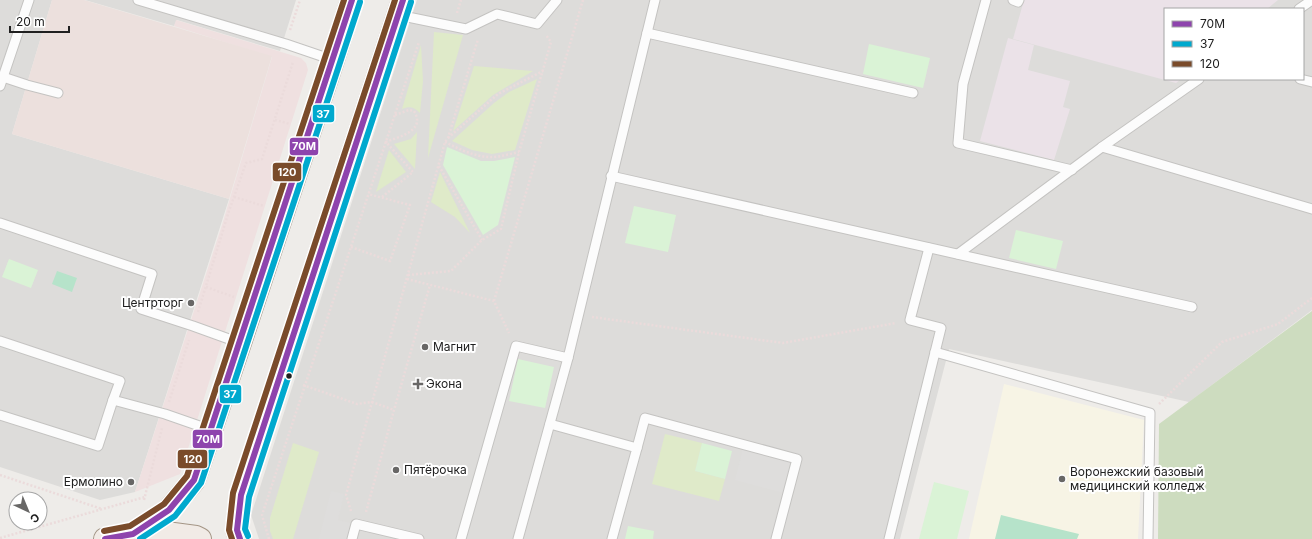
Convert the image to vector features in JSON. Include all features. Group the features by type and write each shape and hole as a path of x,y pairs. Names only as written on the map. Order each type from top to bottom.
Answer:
{"main road":[{"path":"133,534 169,510 194,480 352,0"},
{"path":"240,539 237,530 241,494 400,8"},
{"path":"105,539 133,534 166,533 196,537 200,539"}],"lane":[{"path":"0,86 29,0"},
{"path":"138,0 286,44 333,60"},
{"path":"400,8 466,29 497,14 537,24 557,0"},
{"path":"518,539 568,358 655,0"},
{"path":"986,0 963,84 958,143 1072,170"},
{"path":"1013,0 1018,2 1019,0"},
{"path":"1300,8 1312,0"},
{"path":"646,33 913,93"},
{"path":"3,77 58,93"},
{"path":"958,254 1102,147 1198,80"},
{"path":"1102,147 1312,209"},
{"path":"611,176 1192,307"},
{"path":"0,223 152,274 141,309 240,343"},
{"path":"889,539 941,328 910,320 929,248"},
{"path":"0,341 120,381 98,446 0,415"},
{"path":"461,539 516,346 568,358"},
{"path":"935,352 1150,413 1148,539"},
{"path":"113,400 165,414 211,430"},
{"path":"612,539 645,418 798,459 776,539"},
{"path":"550,424 637,448"},
{"path":"352,539 359,525 419,539"}],"path":[{"path":"143,505 165,414 234,197 246,163 262,159 296,54 286,44 300,0"},
{"path":"516,346 494,301 583,0"},
{"path":"448,138 477,41"},
{"path":"269,539 262,515 419,42"},
{"path":"408,275 451,271 482,240 501,229 519,152 551,42"},
{"path":"359,525 346,495 445,142 498,94 543,71"},
{"path":"386,142 413,131 418,123 417,116 414,111 409,110 395,115"},
{"path":"275,120 290,124 293,117"},
{"path":"382,197 413,172 386,142"},
{"path":"445,142 467,152 489,157 519,152"},
{"path":"439,165 482,240"},
{"path":"351,247 390,261 410,205 368,194"},
{"path":"234,197 264,206"},
{"path":"407,279 494,301"},
{"path":"359,525 430,285"},
{"path":"206,287 235,297"},
{"path":"1150,413 1222,342 1278,324 1312,298"},
{"path":"578,315 783,343 910,320"},
{"path":"304,386 357,404 372,402 394,410"},
{"path":"0,475 103,509"},
{"path":"0,538 145,497"}],"shaded area":[{"path":"0,0 52,0 12,134 229,199 135,492 100,500 0,467"},
{"path":"52,0 84,0 272,56 229,199 12,134"},
{"path":"85,0 296,0 280,51 177,20 174,26"},
{"path":"417,0 1312,0 1312,310 1189,402 949,349 900,539 259,539 251,515"},
{"path":"1024,0 1278,0 1268,8 1164,8 1164,80 1013,39"},
{"path":"176,20 301,58 306,63 308,70 180,474 135,492 222,225 272,57 174,26"},
{"path":"1008,38 1034,45 1028,70 1070,81 1063,107 1070,109 1054,160 980,141"},
{"path":"1165,80 1180,80 1176,83"},
{"name":"Воронежский базовый медицинский колледж","path":"1004,384 1144,420 1138,539 969,539"},
{"path":"744,445 797,459 788,494 735,480"},
{"path":"331,491 344,494 338,520 356,524 352,539 319,539"}],"green space":[{"path":"434,32 463,35 428,158"},
{"path":"869,44 930,58 923,88 863,74"},
{"path":"421,45 423,81 420,113 416,109 412,108 402,109"},
{"path":"474,66 533,71 493,95 453,131"},
{"path":"537,79 515,150 492,154 472,150 452,141 494,103 509,92"},
{"path":"417,132 415,169 394,144 411,139"},
{"path":"447,147 481,161 494,161 515,157 498,225 483,235 443,165"},
{"path":"389,150 406,172 376,192"},
{"path":"440,172 470,233 455,217 431,202"},
{"path":"634,206 676,215 668,252 625,243"},
{"path":"1016,230 1063,241 1056,269 1009,258"},
{"path":"9,259 38,270 31,288 2,277"},
{"path":"57,271 77,278 72,292 52,284"},
{"path":"1312,311 1312,539 1158,539 1159,424"},
{"path":"518,359 554,367 545,408 509,401"},
{"path":"665,434 702,443 695,471 725,479 719,501 652,484"},
{"path":"293,443 319,452 293,539 273,539 270,531 270,518"},
{"path":"702,443 732,451 725,479 695,471"},
{"path":"934,482 969,491 957,539 919,539"},
{"path":"1001,515 1079,534 1077,539 995,539"},
{"path":"628,526 654,531 653,539 625,539"}],"transit line":[{"name":"120","path":"104,531 130,526 164,504 187,476 344,0"},
{"name":"70М","path":"105,539 133,534 169,510 194,480 352,0"},
{"name":"120","path":"232,539 229,530 233,493 395,0"},
{"name":"70М","path":"240,539 237,530 241,495 403,0"},
{"name":"37","path":"140,539 175,516 201,483 360,2"},
{"name":"37","path":"248,536 245,529 249,497 411,2"}],"place":[{"name":"Центрторг","path":"191,303"},
{"name":"Магнит","path":"425,347"},
{"name":"Экона","path":"418,384"},
{"name":"Пятёрочка","path":"396,470"},
{"name":"Воронежский базовый медицинский колледж","path":"1062,479"},
{"name":"Ермолино","path":"131,482"}]}
